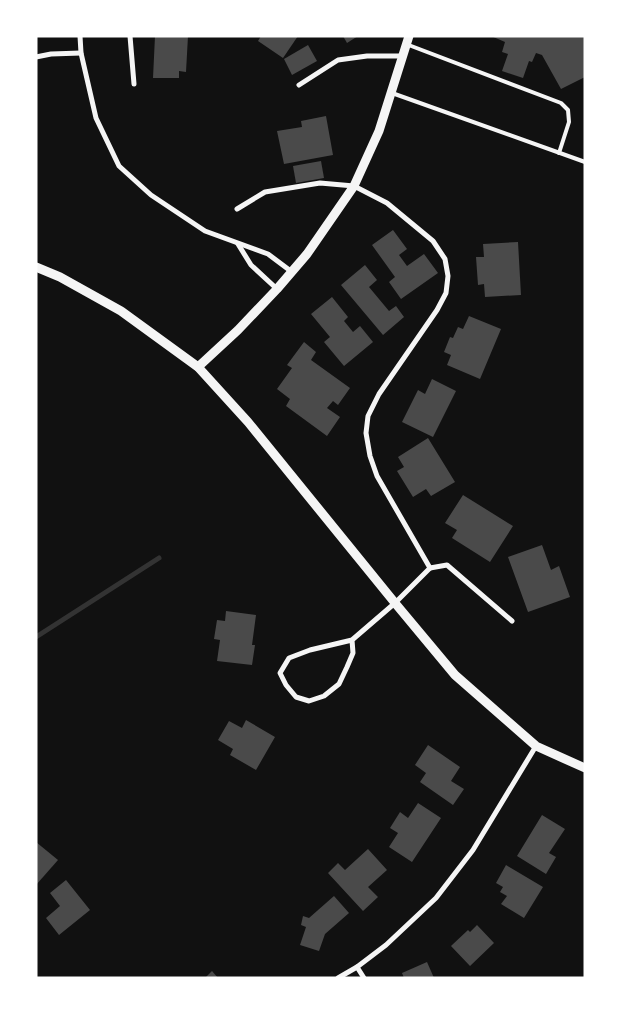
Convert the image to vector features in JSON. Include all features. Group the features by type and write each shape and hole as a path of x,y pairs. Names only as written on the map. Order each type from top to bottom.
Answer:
{"street":[{"path":"80,36 81,53 96,118 119,166 151,195 205,231 268,254 292,272"},
{"path":"130,36 134,84"},
{"path":"198,367 238,330 292,272 307,254 354,186 379,131 408,40"},
{"path":"36,57 51,54 81,53"},
{"path":"299,85 338,60 366,56 402,56"},
{"path":"237,209 265,192 320,183 354,186 387,203 433,241 446,258 448,276 446,294 379,394 368,416 366,433 370,456 377,476 430,568"},
{"path":"237,244 252,265 277,289"},
{"path":"36,267 60,277 121,311 198,367 248,422 455,675 536,746 585,768"},
{"path":"352,640 353,653 339,684 324,696 308,701 296,697 286,685 280,673 289,658 310,650 352,640 395,604 430,568 447,565 512,620"},
{"path":"338,978 357,967 386,945 436,898 473,850 536,746"},
{"path":"357,967 364,978"}],"lane":[{"path":"408,40 561,103 568,110 569,122 559,153"},
{"path":"391,92 585,162"}],"building":[{"path":"155,36 188,36 186,72 179,71 179,78 153,78"},
{"path":"261,36 298,36 283,58 258,41"},
{"path":"343,36 358,36 347,43"},
{"path":"491,36 585,36 585,77 561,89 542,55 536,53 532,62 529,61 523,78 502,71 508,54 502,52 505,42"},
{"path":"308,45 317,61 292,75 284,59"},
{"path":"326,116 333,155 284,164 277,131 302,127 301,121"},
{"path":"321,161 324,178 296,183 293,166"},
{"path":"393,230 407,249 399,255 407,266 424,254 438,273 401,299 389,282 395,277 372,245"},
{"path":"518,242 521,295 485,297 484,284 478,285 476,257 484,257 483,244"},
{"path":"365,265 377,280 369,287 389,311 396,306 404,317 383,335 341,285"},
{"path":"332,297 348,317 344,321 353,332 360,326 373,342 344,366 324,342 330,337 311,314"},
{"path":"469,316 501,329 480,379 447,365 451,355 444,352 450,337 453,338 458,327 463,329"},
{"path":"304,342 316,352 311,360 350,388 338,405 333,401 327,408 340,417 327,436 286,406 290,399 277,389 292,368 287,365"},
{"path":"432,379 456,391 433,437 402,422 418,390 425,394"},
{"path":"428,438 455,482 431,496 426,489 413,497 397,471 404,467 398,457"},
{"path":"463,495 513,526 490,562 452,538 457,530 445,523"},
{"path":"542,545 551,570 559,566 570,597 528,612 508,557"},
{"path":"226,611 256,615 252,645 255,645 252,665 217,661 220,640 214,639 217,620 225,621"},
{"path":"246,720 275,737 256,770 230,755 233,749 218,740 229,721 242,728"},
{"path":"428,745 460,767 451,781 464,789 453,805 420,782 426,773 415,765"},
{"path":"418,803 441,818 412,862 389,847 398,833 390,828 400,812 408,818"},
{"path":"542,815 565,829 549,853 556,857 546,874 517,856"},
{"path":"36,842 58,860 36,885"},
{"path":"368,849 387,870 368,887 378,897 363,911 328,873 338,863 345,870"},
{"path":"506,865 543,887 524,918 501,904 507,896 500,892 503,887 496,883"},
{"path":"66,880 90,910 59,935 46,918 60,906 50,893"},
{"path":"334,896 349,913 325,934 319,951 300,945 306,927 301,925 303,916 309,918"},
{"path":"477,925 494,943 470,966 451,946 468,930 470,932"},
{"path":"427,962 434,978 404,978 402,973"},
{"path":"212,971 218,978 205,978"}],"waterway":[{"path":"36,637 159,558"}]}
